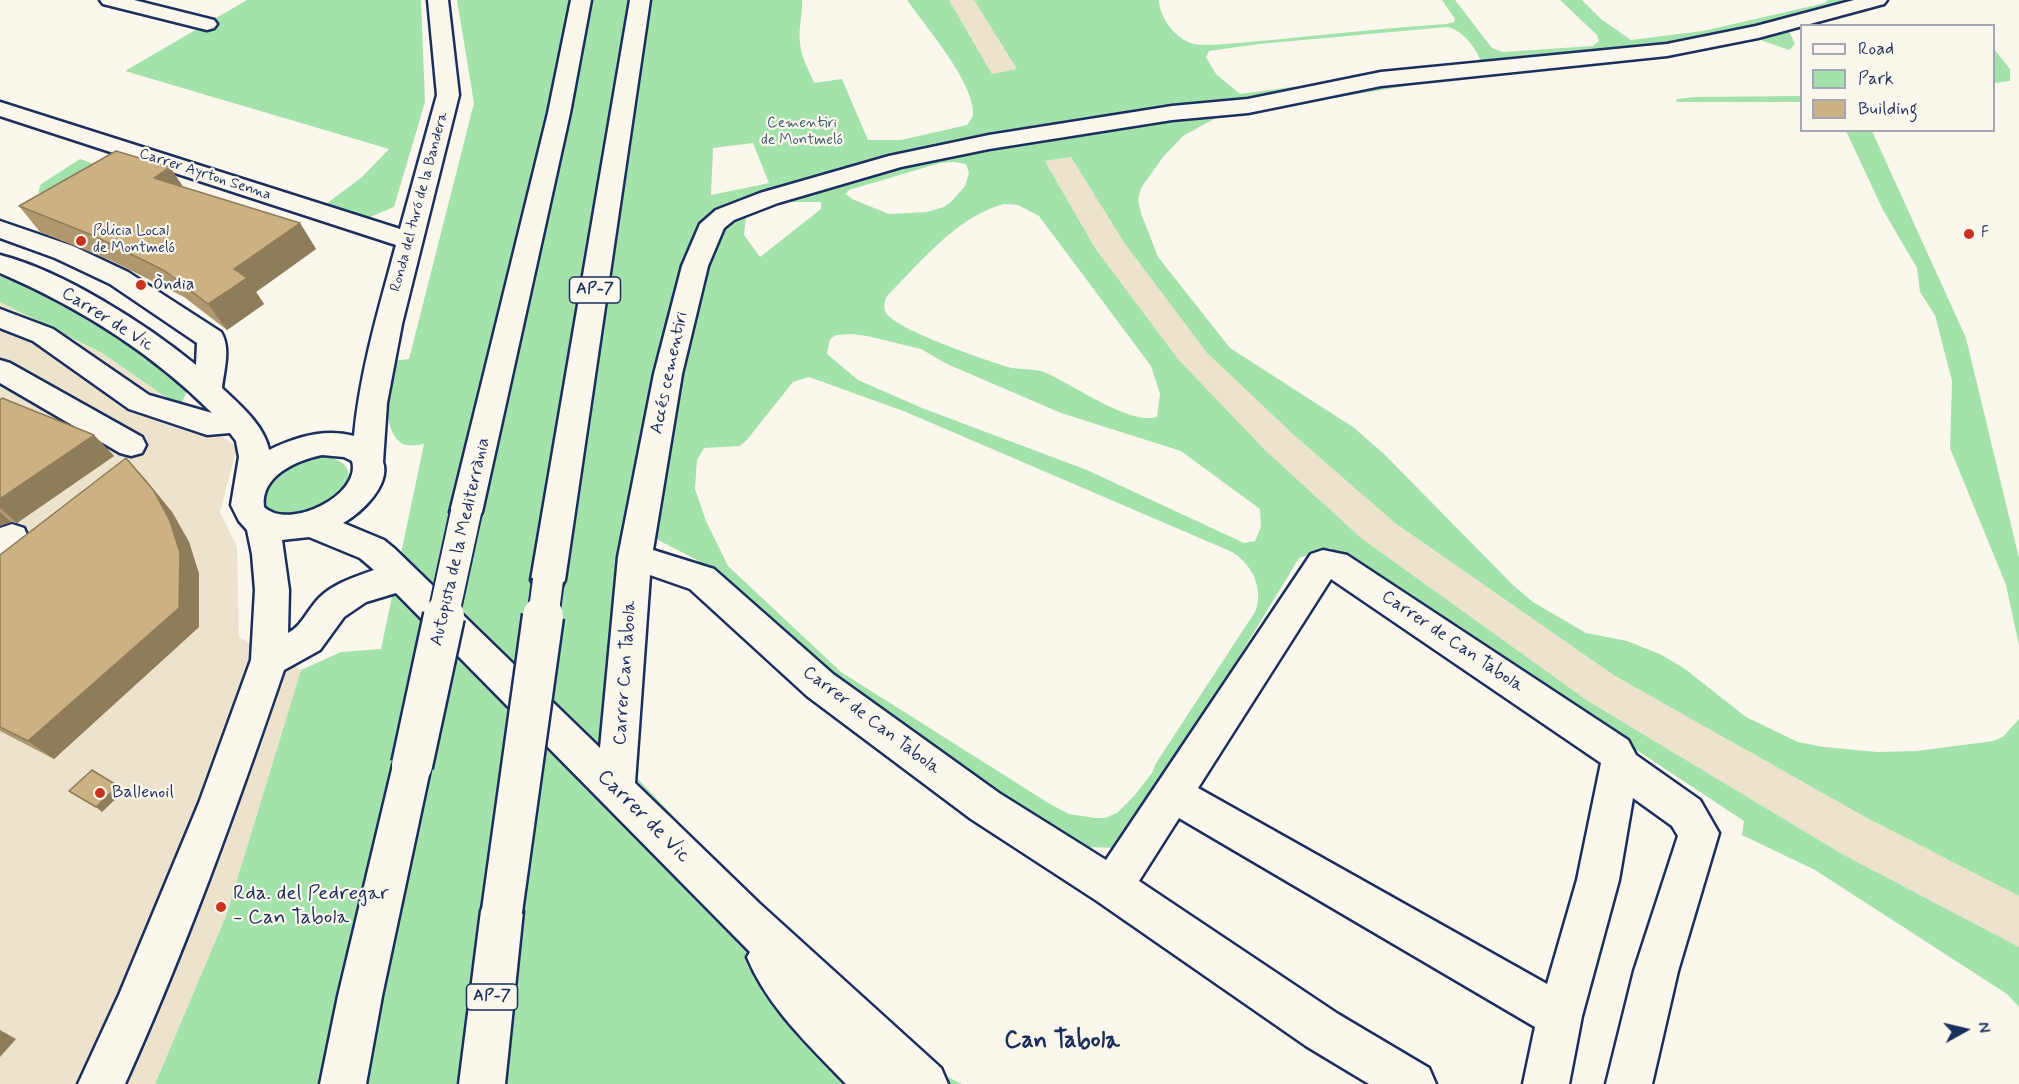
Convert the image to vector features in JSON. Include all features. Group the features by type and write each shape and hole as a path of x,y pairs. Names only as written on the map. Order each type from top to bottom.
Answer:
{"main road":[{"path":"110,0 207,24"},
{"name":"Ronda del turó de la Bandera","path":"365,476 372,403 388,324 448,95 438,0"},
{"name":"Autopista de la Mediterrània","path":"343,1084 360,996 466,512 559,113 580,0"},
{"name":"AP-7","path":"482,1084 502,911 548,580 618,152 640,0"},
{"name":"Accés cementiri","path":"635,557 668,374 695,266 713,224 725,214 897,161 989,142 1129,120 1248,106 1415,74 1667,50 1758,32 1877,0"},
{"name":"Carrer Ayrton Senna","path":"0,109 410,241"},
{"name":"Carrer de Vic","path":"0,229 64,252 119,278 211,339 212,357 207,390"},
{"name":"Carrer de Vic","path":"0,263 51,285 95,309 147,343 207,390 245,432"},
{"path":"0,318 43,335 140,402 207,424 245,432 276,447 348,445 360,452 365,476 372,549"},
{"path":"0,370 131,445"},
{"path":"10,411 39,392"},
{"path":"252,486 268,466 285,455 313,446 356,422 372,403"},
{"path":"245,432 254,460 248,508 253,517 262,524 281,528 308,525 342,510 365,476"},
{"path":"101,1084 135,1011 219,803 269,660 272,590 269,554 262,524"},
{"path":"272,590 281,560 308,525"},
{"name":"Carrer de Vic","path":"308,525 372,549 744,918 796,1000 907,1083"},
{"name":"Carrer Can Tabola","path":"615,789 635,557"},
{"name":"Carrer de Can Tabola","path":"635,557 702,579 820,685 985,806 1112,887 1322,1030 1413,1084"},
{"name":"Carrer de Can Tabola","path":"1112,887 1323,564 1335,564 1357,578 1615,752 1620,762 1619,765"},
{"path":"269,660 307,640 332,607 354,591 377,583 403,579"},
{"path":"1546,1084 1560,1016 1598,880 1619,765 1686,813 1699,833 1656,971 1629,1084"},
{"path":"1173,794 1560,1016"}],"shaded area":[{"path":"949,0 974,0 1018,69 992,74"},
{"path":"1071,157 1125,244 1207,353 1295,436 1395,523 1615,676 1867,818 2019,896 2019,947 1842,854 1588,701 1361,538 1264,449 1178,359 1095,248 1045,161"},
{"path":"0,302 102,353 237,447 220,512 237,547 239,637 301,670 226,916 155,1084 0,1084"}],"green space":[{"path":"247,0 421,0 425,102 394,207 370,217 326,204 362,177 389,149 125,71"},
{"name":"Cementiri de Montmeló","path":"457,0 802,0 801,48 814,83 842,79 868,140 901,140 967,125 973,116 972,103 958,72 907,0 949,0 992,74 1017,69 974,0 1159,0 1165,20 1175,33 1187,42 1210,45 1446,24 1454,22 1455,19 1442,0 1455,0 1492,48 1503,52 1593,46 1599,41 1597,35 1560,0 1582,0 1601,19 1631,40 1703,31 1825,3 1828,0 1890,0 1788,29 1795,44 1789,50 1752,37 1615,64 1435,81 1216,118 1183,136 1163,157 1141,188 1138,200 1158,257 1230,348 1353,427 1383,453 1513,585 1533,602 1586,633 1627,641 1662,655 1685,669 1746,717 1798,742 1877,752 1917,751 1993,741 2003,737 2019,719 2019,896 1867,818 1615,676 1395,523 1295,436 1207,353 1125,244 1071,157 1045,161 1095,248 1178,359 1264,449 1361,538 1588,701 1842,854 2019,947 2019,1007 2007,994 1815,870 1742,835 1744,821 1330,548 1299,558 1123,848 1079,847 829,682 697,560 654,538 635,776 792,940 935,1071 962,1084 155,1084 226,916 301,670 341,652 381,649 424,444 401,443 394,436 388,416 388,393 393,361 409,359 474,103","holes":["1447,27 1458,31 1467,39 1480,59 1477,62 1240,94 1216,74 1206,57 1209,51 1259,44","753,143 769,183 711,195 713,148","940,163 966,164 969,173 965,186 944,207 927,212 889,214 852,199 846,194 849,190","770,202 821,202 821,209 760,257 744,235 746,218","1004,204 1018,205 1039,216 1151,366 1160,394 1157,417 1145,418 1131,415 1100,402 1044,372 1008,367 962,351 906,328 886,313 884,304 887,296 926,255 955,230 987,210","836,335 867,336 921,349 947,364 1061,413 1181,451 1260,509 1261,527 1255,541 1244,543 1087,470 922,408 858,380 827,354 830,339","809,377 906,412 1230,551 1250,569 1257,585 1258,603 1255,612 1156,763 1152,773 1117,813 1105,818 1069,814 841,672 728,566 706,521 695,489 697,460 704,448 740,446 793,382"]},
{"path":"1995,50 2010,69 2010,81 1995,83"},
{"path":"1800,96 1800,102 1676,102 1677,99"},
{"path":"1846,132 1872,132 1966,338 2019,558 2019,645 2006,585 1950,448 1952,381 1935,315 1920,292 1917,268 1883,210"},
{"path":"80,159 129,176 38,193 41,184"},
{"path":"0,276 97,315 190,384 180,407 102,353 0,302"},
{"path":"327,457 344,465 349,476 344,488 332,500 316,510 297,516 279,515 265,507 264,495 267,485 274,477 294,464"}],"building":[{"path":"116,151 170,167 154,178 300,223 234,269 247,278 208,304 165,271 92,235 19,206"},
{"path":"2,398 94,435 0,499 0,400"},
{"path":"126,458 154,491 170,521 180,553 179,608 28,741 0,727 0,555"},
{"name":"Ballenoil","path":"92,770 118,786 96,807 69,791"}],"place":[{"name":"F","path":"1969,234"},
{"name":"Policia Local de Montmeló","path":"81,241"},
{"name":"Òndia","path":"141,285"},
{"name":"Ballenoil","path":"100,793"},
{"name":"Rda. del Pedregar - Can Tabola","path":"221,907"}],"district":[{"name":"Can Tabola","path":"1062,1042"}]}
